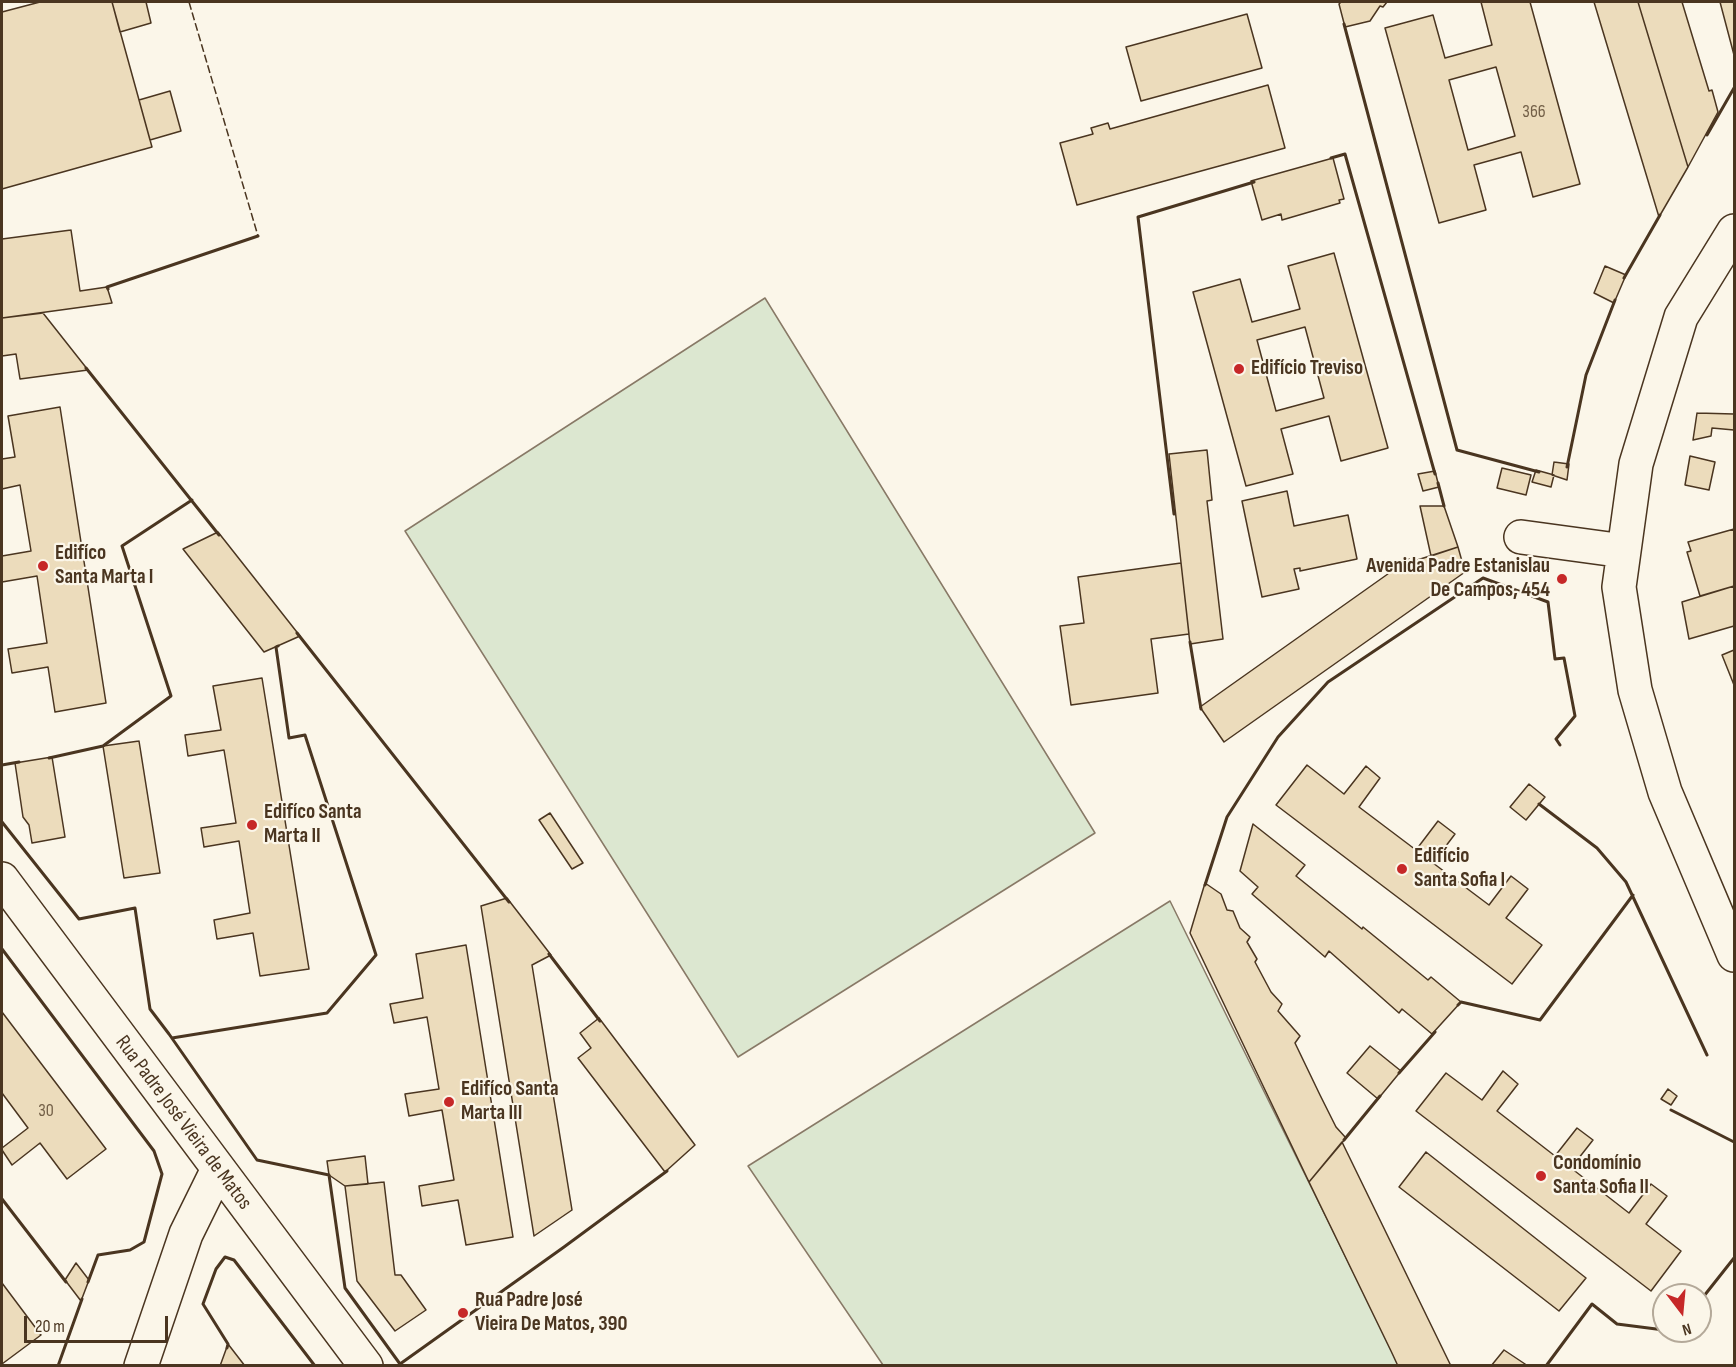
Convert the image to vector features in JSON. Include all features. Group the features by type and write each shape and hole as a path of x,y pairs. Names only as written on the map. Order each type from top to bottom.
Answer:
{"street":[{"path":"1734,231 1682,317 1636,464 1619,587 1635,690 1665,792 1734,956"},
{"path":"1521,537 1623,551"},
{"name":"Rua Padre José Vieira de Matos","path":"2,879 366,1365"},
{"path":"141,1365 186,1234 218,1169"}],"green space":[{"path":"765,298 1095,833 738,1057 405,531"},
{"path":"1170,901 1399,1365 883,1365 748,1166"}],"building":[{"path":"40,2 112,2 152,147 2,189 2,12"},
{"path":"112,2 146,2 151,23 120,32"},
{"path":"1341,2 1387,2 1383,7 1380,6 1370,21 1345,27 1339,4"},
{"path":"1481,2 1530,2 1580,184 1533,197 1521,152 1474,165 1486,210 1439,223 1385,28 1433,15 1445,58 1492,45","holes":["1496,67 1515,136 1468,150 1449,80"]},
{"path":"1594,2 1638,2 1688,167 1659,217"},
{"path":"1638,2 1682,2 1709,91 1712,90 1718,112 1688,167"},
{"path":"1720,2 1734,2 1734,55"},
{"path":"1247,14 1262,68 1141,101 1126,47"},
{"path":"1268,85 1285,148 1077,205 1060,143 1093,134 1091,128 1108,123 1110,129"},
{"path":"170,91 181,131 150,140 139,100"},
{"path":"1333,158 1344,199 1339,200 1340,203 1282,220 1281,214 1262,220 1251,181"},
{"path":"71,230 80,291 107,287 112,303 2,318 2,239"},
{"name":"Edifício Treviso","path":"1334,253 1388,448 1341,461 1329,416 1281,429 1293,474 1246,486 1193,292 1240,279 1252,322 1300,309 1288,266","holes":["1305,327 1324,398 1276,411 1257,340"]},
{"path":"1605,266 1626,275 1614,303 1594,293"},
{"path":"43,313 88,370 20,379 16,354 2,356 2,318"},
{"name":"Edifíco Santa Marta I","path":"60,407 106,703 55,712 48,667 12,673 8,649 47,643 37,576 2,582 2,556 31,551 20,485 2,489 2,459 15,457 8,416"},
{"path":"1697,413 1734,414 1734,430 1712,428 1711,436 1693,440"},
{"path":"1207,450 1212,500 1207,501 1223,639 1190,644 1169,454"},
{"path":"1690,456 1715,462 1709,490 1685,485"},
{"path":"1554,462 1569,464 1567,480 1552,475"},
{"path":"1502,468 1531,475 1526,495 1497,488"},
{"path":"1536,470 1554,475 1551,487 1532,482"},
{"path":"1435,471 1439,487 1423,491 1418,474"},
{"path":"1287,491 1294,526 1348,515 1357,559 1300,571 1300,568 1294,569 1299,589 1262,597 1242,501"},
{"path":"1420,506 1444,506 1458,547 1431,556"},
{"path":"1734,529 1734,586 1700,596 1687,552 1691,551 1688,542"},
{"path":"218,532 300,636 264,652 183,549"},
{"path":"1458,547 1465,572 1224,742 1200,707 1409,559 1411,562"},
{"path":"1181,563 1189,634 1151,639 1158,693 1071,705 1060,626 1084,623 1078,577"},
{"path":"1734,586 1734,626 1689,639 1682,602"},
{"path":"1734,650 1734,685 1722,655"},
{"name":"Edifíco Santa Marta II","path":"262,678 309,969 260,976 253,933 217,939 214,920 250,913 239,841 204,847 201,828 236,823 224,750 188,756 185,735 221,730 213,686"},
{"path":"139,741 160,873 124,878 103,746"},
{"path":"52,757 65,837 32,843 29,825 23,817 15,763"},
{"name":"Edifício Santa Sofia I","path":"1307,765 1344,794 1366,766 1380,778 1359,807 1416,850 1438,821 1455,834 1433,863 1489,905 1511,876 1528,889 1506,918 1542,945 1512,984 1276,805"},
{"path":"1529,784 1545,797 1526,820 1510,807"},
{"path":"550,813 583,863 572,869 539,820"},
{"path":"1253,824 1305,865 1296,876 1428,980 1431,977 1461,1002 1432,1034 1402,1009 1399,1013 1329,951 1325,957 1252,894 1258,887 1240,871"},
{"path":"1205,883 1221,894 1227,910 1233,911 1240,928 1250,937 1247,942 1257,959 1255,962 1271,992 1282,1004 1278,1011 1300,1036 1295,1043 1336,1127 1346,1138 1309,1182 1190,933"},
{"path":"507,898 551,955 532,965 572,1210 534,1236 481,906"},
{"name":"Edifíco Santa Marta III","path":"466,945 513,1237 466,1245 458,1200 422,1206 419,1186 454,1180 442,1110 409,1116 405,1094 439,1089 427,1017 394,1023 390,1004 423,998 416,954"},
{"path":"2,1012 106,1149 67,1179 40,1143 12,1165 2,1150 28,1128 2,1093"},
{"path":"599,1018 695,1145 665,1172 578,1058 591,1048 580,1033"},
{"path":"1370,1046 1401,1071 1378,1099 1347,1073"},
{"name":"Condomínio Santa Sofia II","path":"1503,1071 1518,1084 1497,1111 1555,1156 1577,1128 1593,1140 1571,1168 1629,1213 1651,1184 1667,1196 1646,1224 1681,1251 1657,1283 1652,1283 1651,1291 1416,1111 1446,1073 1482,1100"},
{"path":"1668,1089 1677,1096 1671,1105 1661,1099"},
{"path":"1342,1142 1451,1366 1398,1366 1309,1182"},
{"path":"1426,1152 1586,1278 1559,1311 1399,1187"},
{"path":"365,1156 368,1184 345,1186 329,1175 327,1161"},
{"path":"384,1182 395,1275 401,1275 426,1310 395,1331 357,1281 345,1186"},
{"path":"76,1263 89,1280 81,1301 65,1280"},
{"path":"2,1283 41,1335 2,1364"},
{"path":"228,1344 245,1366 220,1366"},
{"path":"1504,1350 1528,1366 1491,1366"}],"fence":[{"path":"189,2 258,236"}],"wall":[{"path":"1344,24 1457,450 1539,472"},
{"path":"1707,135 1734,88"},
{"path":"1331,158 1345,154 1435,474"},
{"path":"1174,514 1138,217 1254,182"},
{"path":"1624,278 1660,215"},
{"path":"108,289 107,287 258,236"},
{"path":"1567,467 1586,375 1615,300"},
{"path":"86,368 219,535"},
{"path":"1438,483 1444,506"},
{"path":"49,758 103,746 171,696 122,546 192,500"},
{"path":"1205,885 1227,817 1278,737 1328,682 1483,578 1548,602 1555,659 1564,658 1575,716 1556,739 1560,745"},
{"path":"297,633 509,902"},
{"path":"1190,642 1201,709"},
{"path":"172,1038 327,1013 376,955 305,735 289,738 276,647 278,646"},
{"path":"2,765 19,762"},
{"path":"1539,804 1597,848 1626,882 1707,1055"},
{"path":"2,822 79,919 135,908 150,1009 257,1160 329,1175 345,1288 400,1364 667,1171"},
{"path":"1458,1005 1461,1002 1540,1020 1633,895"},
{"path":"2,949 154,1151 162,1174 144,1242 130,1250 98,1255 88,1282"},
{"path":"549,954 600,1021"},
{"path":"1399,1073 1435,1032"},
{"path":"1344,1140 1380,1096"},
{"path":"1671,1110 1734,1142"},
{"path":"2,1199 66,1282"},
{"path":"227,1348 228,1344 203,1304 216,1269 225,1257 234,1260 315,1366"},
{"path":"1712,1286 1734,1258"},
{"path":"58,1366 82,1299"},
{"path":"1546,1366 1592,1304 1617,1324 1652,1328"}],"place":[{"name":"Edifício Treviso","path":"1239,369"},
{"name":"Edifíco Santa Marta I","path":"43,566"},
{"name":"Avenida Padre Estanislau De Campos, 454","path":"1562,579"},
{"name":"Edifíco Santa Marta II","path":"252,825"},
{"name":"Edifício Santa Sofia I","path":"1402,869"},
{"name":"Edifíco Santa Marta III","path":"449,1102"},
{"name":"Condomínio Santa Sofia II","path":"1541,1176"},
{"name":"Rua Padre José Vieira De Matos, 390","path":"463,1313"}]}
